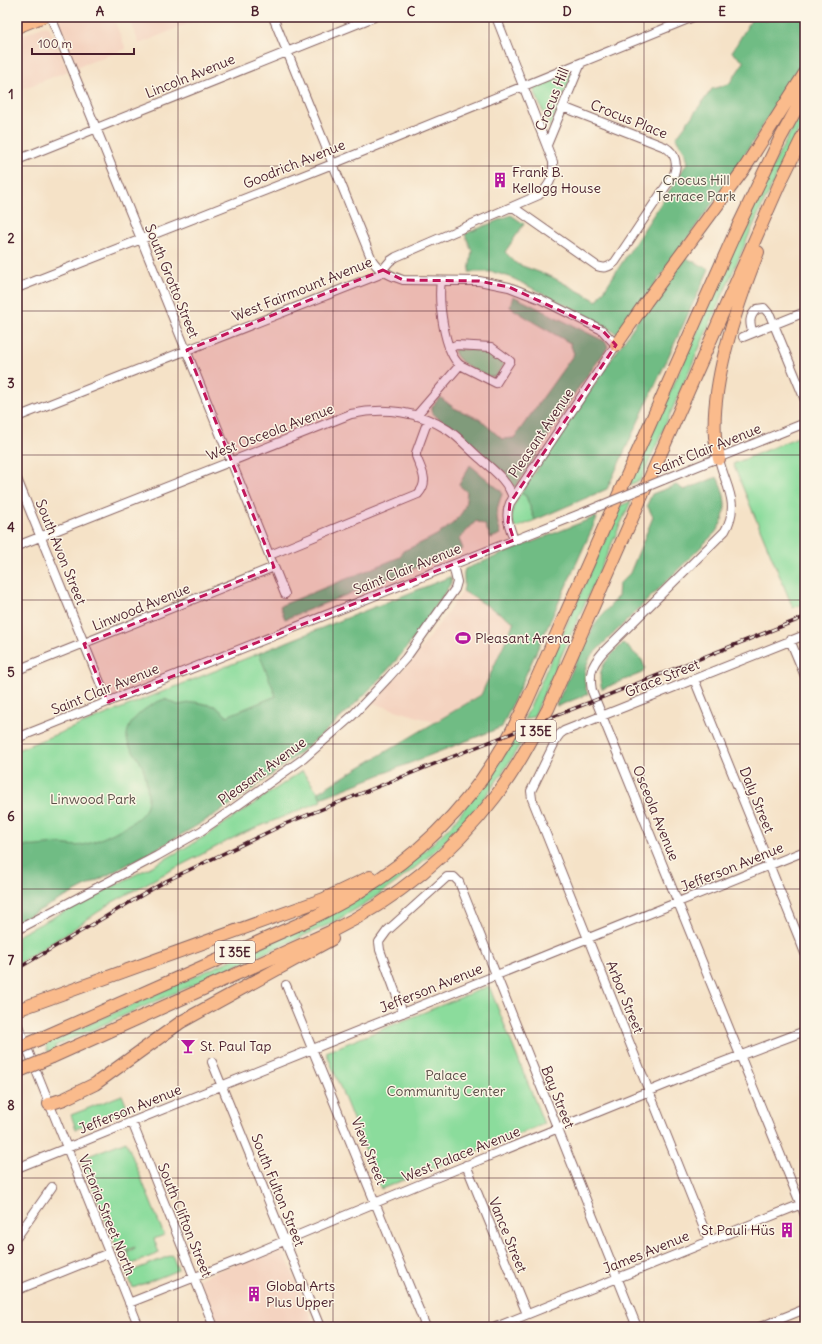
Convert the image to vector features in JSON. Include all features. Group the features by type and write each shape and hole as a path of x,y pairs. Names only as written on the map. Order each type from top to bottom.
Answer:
{"highway":[{"path":"616,345 744,169 805,73"},
{"name":"I 35E","path":"17,1049 297,925 338,905 379,880 416,851 453,815 480,782 501,750 526,703 731,242 764,172 805,93"},
{"name":"I 35E","path":"17,1072 330,932 370,911 404,888 449,849 481,814 509,778 548,709 779,185 805,132"},
{"path":"719,459 715,437 715,416 722,365 745,289 769,224 779,185"},
{"path":"17,1010 324,899 351,887 416,851"},
{"path":"49,1104 70,1097 95,1084 181,1022 351,929 404,888"}],"main road":[{"path":"17,28 44,17"}],"street":[{"name":"South Grotto Street","path":"51,17 274,567"},
{"path":"273,17 372,260 376,265 393,277 403,280 479,281 509,287 540,299 602,330 616,345"},
{"name":"Lincoln Avenue","path":"17,160 374,17"},
{"name":"West Fairmount Avenue","path":"17,418 378,275 390,261 396,257 539,195 549,184 554,170 553,162 496,17"},
{"name":"Crocus Hill","path":"547,145 581,62 693,17"},
{"name":"Goodrich Avenue","path":"17,288 333,163 581,62"},
{"name":"Crocus Place","path":"513,207 597,266 603,268 610,266 615,262 674,174 676,169 676,159 671,151 665,147 563,107"},
{"path":"441,281 439,293 444,328 449,348 455,361 496,383 510,361 490,347 456,345 449,348"},
{"path":"753,333 750,321 752,314 757,309 761,308 767,310 805,400"},
{"path":"743,337 805,312"},
{"name":"Pleasant Avenue","path":"514,540 507,514 513,498 616,345"},
{"path":"416,416 460,365"},
{"name":"West Osceola Avenue","path":"17,546 351,414 366,411 393,410 428,420 448,430 496,472 511,490 513,498"},
{"path":"270,555 418,494 424,486 425,479 416,453 428,420"},
{"name":"Saint Clair Avenue","path":"17,738 719,459 805,423"},
{"name":"Osceola Avenue","path":"719,459 721,471 732,498 729,523 720,536 597,659 590,674 590,681 592,691 740,1056 803,1203 805,1215"},
{"name":"South Avon Street","path":"17,479 108,702"},
{"name":"Pleasant Avenue","path":"17,930 157,856 200,831 266,786 327,738 363,705 406,658 455,588 457,582 453,565"},
{"path":"274,567 285,594"},
{"name":"Linwood Avenue","path":"17,670 274,567"},
{"name":"Grace Street","path":"544,764 560,734 805,634"},
{"path":"790,640 805,676"},
{"name":"Daly Street","path":"694,679 805,953"},
{"name":"Arbor Street","path":"544,764 531,791 532,799 709,1241"},
{"name":"Jefferson Avenue","path":"17,1168 805,851"},
{"name":"Bay Street","path":"403,1013 380,950 379,942 387,931 447,877 454,877 459,882 637,1327"},
{"name":"View Street","path":"286,985 314,1049 426,1327"},
{"name":"Victoria Street North","path":"17,1023 139,1327"},
{"name":"West Palace Avenue","path":"129,1303 466,1165 805,1031"},
{"name":"South Fulton Street","path":"212,1062 320,1327"},
{"name":"South Clifton Street","path":"132,1122 214,1327"},
{"name":"Vance Street","path":"466,1165 527,1314"},
{"path":"17,1237 52,1187"},
{"name":"James Avenue","path":"496,1327 803,1203"},
{"path":"17,1290 109,1253"},
{"path":"760,1327 805,1309"}],"highlighted area":[{"path":"383,270 403,280 479,281 509,287 602,330 616,345 510,503 508,522 514,540 108,702 84,644 274,567 187,350"}],"shaded area":[{"path":"67,17 113,17 126,49 77,67 60,23 60,20"},
{"path":"129,17 196,17 197,20 139,44"},
{"path":"45,26 49,27 68,71 17,91 17,37"},
{"path":"463,591 515,622 481,695 434,722 373,703 418,653"},
{"path":"281,1245 315,1327 218,1327 198,1279"}],"green space":[{"name":"Crocus Hill Terrace Park","path":"753,17 767,21 770,17 805,17 805,57 731,177 619,335 588,316 510,277 493,272 469,272 472,251 465,234 511,215 524,224 505,252 517,264 552,277 597,301 688,162 685,152 676,138 712,89 729,84 744,62 732,52"},
{"path":"573,72 550,128 533,88"},
{"path":"805,105 805,117 757,217 641,480 629,485 750,213"},
{"path":"684,257 709,269 607,489 535,520 526,496 521,493 640,317"},
{"path":"513,296 606,342 608,347 574,394 529,467 503,472 459,432 432,413 432,407 440,397 454,408 479,419 502,439 514,438 574,354 570,343 510,307"},
{"path":"454,350 487,350 502,360 504,365 496,376 491,377 464,364 456,355"},
{"path":"805,434 805,603 793,608 733,464"},
{"path":"470,465 501,491 502,494 498,505 497,514 501,534 491,538 485,525 476,521 459,539 463,549 285,619 280,606 400,557 403,551 436,535 451,525 458,518 465,507 467,492 459,485"},
{"path":"529,467 515,488 503,472"},
{"path":"717,477 723,492 725,505 723,519 720,526 715,533 590,657 584,675 588,694 558,706 556,705 597,621 618,597 619,584 630,573 653,517 647,505 652,494 676,485 684,490"},
{"path":"521,493 526,496 535,520 516,528 512,519 512,510"},
{"path":"631,501 534,716 524,720 620,506"},
{"path":"595,517 597,518 502,727 321,798 318,792 481,695 514,622 463,591 465,569"},
{"name":"Linwood Park","path":"450,577 451,583 431,614 393,664 351,707 291,760 240,798 194,827 17,922 17,750"},
{"name":"Linwood Park","path":"450,577 451,583 431,614 393,664 351,707 291,760 240,798 194,827 17,922 17,845 83,845 105,837 123,828 145,810 148,797 145,774 142,766 128,743 127,735 136,717 146,708 165,699 178,705 195,702 215,706 227,716 276,696 259,653"},
{"path":"623,643 642,660 645,668 642,673 602,689 600,675 602,669 608,658"},
{"path":"528,729 510,761 490,790 468,817 443,843 389,888 328,925 55,1046 56,1049 48,1052 45,1044 324,918 363,897 388,880 429,847 451,825 491,776 517,734"},
{"path":"302,771 318,792 322,801 241,834 164,874 111,903 69,932 17,964 17,936 162,861 209,834"},
{"name":"Palace Community Center","path":"489,986 544,1124 381,1189 326,1052"},
{"path":"122,1095 128,1109 76,1129 71,1115"},
{"path":"126,1141 164,1235 154,1239 159,1253 132,1264 127,1252 135,1247 119,1253 81,1159"},
{"path":"172,1255 178,1270 133,1288 127,1273"}],"railway":[{"path":"17,969 166,881 285,824 805,617"}],"place":[{"name":"Frank B. Kellogg House","path":"500,180"},
{"name":"Pleasant Arena","path":"463,638"},
{"name":"St. Paul Tap","path":"188,1046"},
{"name":"St Pauli Hüs","path":"787,1230"},
{"name":"Global Arts Plus Upper","path":"254,1294"}]}
